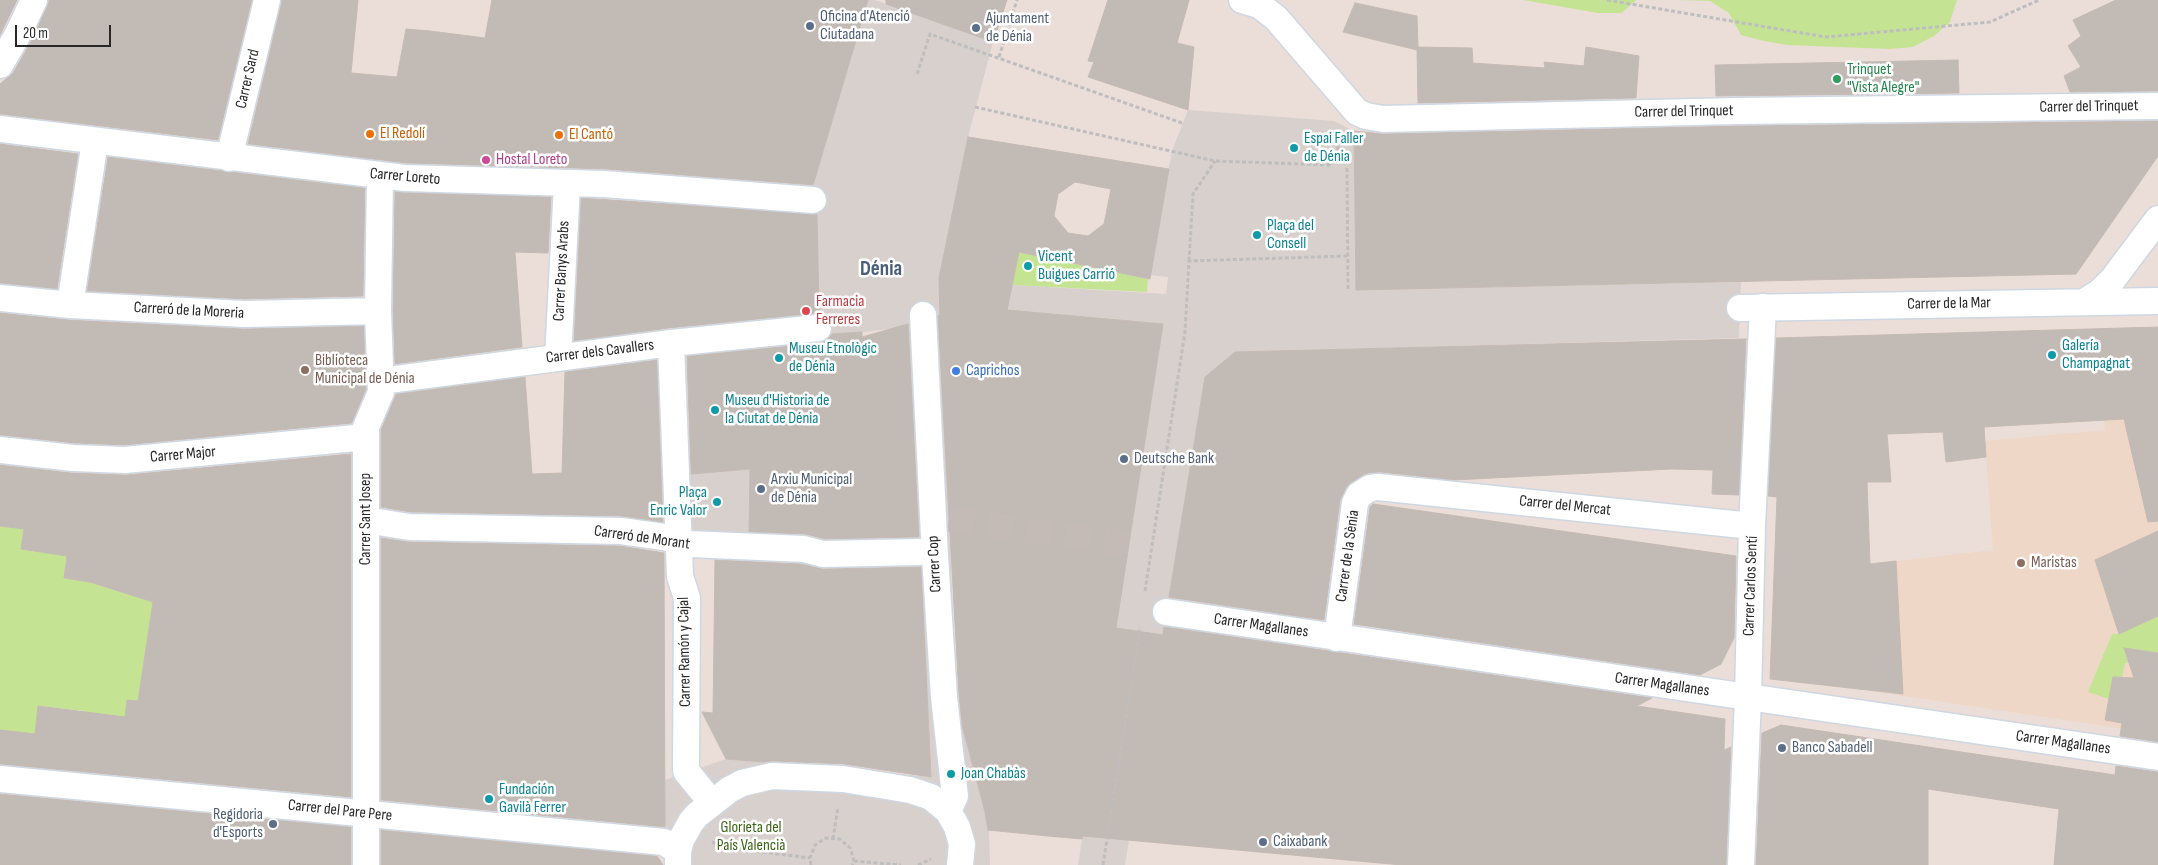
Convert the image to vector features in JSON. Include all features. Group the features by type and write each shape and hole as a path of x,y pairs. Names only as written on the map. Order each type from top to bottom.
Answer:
{"street":[{"path":"0,65 18,34 34,0"},
{"name":"Carrer Sard","path":"230,158 267,0"},
{"name":"Carrer del Trinquet","path":"1251,3 1276,18 1357,112 1366,116 1383,119 1738,111 2158,106"},
{"name":"Carrer Loreto","path":"0,129 380,175 455,180 604,184 813,200"},
{"path":"70,305 95,141"},
{"name":"Carrer Sant Josep","path":"366,865 366,427 381,392 378,311 380,175"},
{"name":"Carrer Banys Arabs","path":"558,358 566,184"},
{"path":"2084,302 2100,292 2113,279 2158,219"},
{"name":"Carreró de la Moreria","path":"0,298 70,305 245,314 378,311"},
{"name":"Carrer de la Mar","path":"1751,308 2158,301"},
{"name":"Carrer Carlos Sentí","path":"1741,865 1748,698 1752,526 1751,308"},
{"name":"Carrer Cop","path":"923,315 944,697 955,796 948,811"},
{"name":"Carrer dels Cavallers","path":"381,381 671,343 818,328"},
{"name":"Carrer Ramón y Cajal","path":"671,343 680,578 687,598 686,771 712,804"},
{"name":"Carrer Major","path":"0,450 73,458 125,460 366,437"},
{"name":"Carrer del Mercat","path":"1378,487 1752,526"},
{"name":"Carrer de la Sènia","path":"1337,638 1355,504 1359,495 1364,490 1378,487"},
{"name":"Carreró de Morant","path":"366,520 409,527 621,532 664,537 701,546 804,549 823,554 919,552"},
{"name":"Carrer Magallanes","path":"1166,612 2158,757"},
{"path":"680,849 691,822 712,804 742,783 765,777 843,779 910,790 931,797 948,811 953,818 960,835 960,865"},
{"name":"Carrer del Pare Pere","path":"0,779 664,842 680,849"}],"path":[{"path":"999,57 1017,0"},
{"path":"1607,0 1826,37 1990,22 2038,0"},
{"path":"917,74 930,34 1182,123"},
{"path":"975,107 1215,160 1329,164"},
{"path":"1185,332 1193,194 1215,160"},
{"path":"1346,168 1348,291"},
{"path":"1189,261 1347,256"},
{"path":"833,838 837,813"},
{"path":"811,865 810,858 815,845 826,838 840,839 850,848 853,863 901,865"},
{"path":"680,849 723,847 810,858"}],"shaded area":[{"path":"868,0 875,0 993,42 968,137 941,272 1012,285 1166,294 1168,277 1150,275 1172,151 1188,110 1334,121 1354,131 1356,290 1741,282 1739,338 1235,352 1205,377 1170,590 1318,612 1312,657 1162,635 1125,865 1078,865 1163,324 1033,313 945,418 956,692 989,830 990,865 691,865 691,857 665,827 665,780 726,759 931,777 917,526 889,329 818,337 817,212 811,191"},
{"name":"Maristas","path":"2158,391 2158,734 1877,692 1871,564 1993,550 1985,441 2105,430 2102,396"},
{"name":"Plaça Enric Valor","path":"750,469 749,535 693,537 687,530 684,474"}],"green space":[{"path":"1523,0 1636,0 1622,13 1598,13"},
{"path":"1677,0 1957,0 1950,22 1934,36 1913,47 1890,49 1787,45 1764,41 1741,35 1729,13 1710,1"},
{"path":"1019,252 1148,279 1147,292 1012,285"},
{"path":"41,511 71,514 64,578 90,582 153,602 138,701 127,701 125,717 81,735 84,711 38,706 35,734 0,730 0,526 24,529 21,549 36,552"},
{"path":"2158,616 2158,653 2134,649 2131,663 2125,663 2122,677 2109,699 2088,692 2112,634 2119,634"}],"building":[{"path":"0,0 17,0 0,35"},
{"path":"49,0 252,0 218,140 0,114 0,84 13,73 32,40"},
{"path":"282,0 358,0 351,73 397,77 406,29 485,38 492,0 868,0 813,185 605,169 406,163 248,144"},
{"name":"Ajuntament de Dénia","path":"886,0 1007,0 993,42 886,4"},
{"path":"1108,0 1189,0 1177,43 1194,47 1188,110 1088,77 1094,62 1088,61"},
{"path":"2116,0 2158,0 2158,91 2070,92 2064,76 2081,67 2068,46 2081,36 2073,20"},
{"path":"1355,3 1417,16 1418,47 1472,48 1473,63 1545,68 1544,62 1584,66 1586,47 1639,56 1636,98 1418,103 1417,50 1343,32"},
{"name":"Trinquet \"Vista Alegre\"","path":"1958,60 1959,93 1716,96 1715,65"},
{"path":"2158,121 2158,156 2076,274 1356,290 1354,131 1383,134 1738,126"},
{"path":"968,137 1169,169 1150,279 1019,252 1007,310 1163,324 1116,628 1163,635 1164,627 1652,698 1637,706 1725,719 1724,750 1731,747 1726,865 1402,865 1083,836 1082,839 988,830 962,725 959,696 938,316 940,315 939,278","holes":["1075,182 1111,189 1104,224 1088,236 1068,233 1054,216 1058,194"]},
{"path":"0,144 78,154 57,289 0,283"},
{"path":"108,157 365,188 363,296 245,299 87,291"},
{"path":"395,192 551,197 548,253 515,252 522,347 395,364 393,311"},
{"path":"581,198 817,214 819,313 669,328 574,341"},
{"path":"0,313 69,320 244,329 364,326 366,389 352,423 125,445 74,443 0,435"},
{"path":"908,324 919,537 825,539 805,534 749,532 750,469 691,474 687,356 820,343 832,334 862,332 862,337"},
{"path":"2158,327 2158,521 2148,522 2124,419 1984,427 1986,457 1946,462 1943,432 1887,434 1891,482 1867,482 1870,564 1896,561 1903,694 1770,679 1777,497 1768,496 1776,338"},
{"path":"1746,339 1739,495 1712,494 1713,470 1672,469 1453,480 1380,472 1368,473 1346,488 1340,501 1324,620 1169,597 1205,377 1235,352"},
{"path":"657,360 663,522 621,516 410,512 381,507 381,430 396,394 525,377 532,474 562,473 565,372"},
{"path":"351,454 351,797 0,764 0,730 35,734 38,706 125,717 127,700 138,701 153,602 90,582 64,578 67,556 21,549 24,529 0,526 0,465 71,473 126,475"},
{"path":"1373,504 1736,556 1734,638 1721,664 1700,675 1354,624 1370,507"},
{"path":"2158,531 2158,616 2119,634 2095,560"},
{"path":"381,538 409,542 620,546 664,553 665,827 381,800"},
{"path":"715,560 802,564 823,569 921,567 931,777 844,764 726,759 702,712 713,713"},
{"path":"2124,648 2158,653 2158,742 2120,736 2122,723 2105,720 2113,677 2134,678"},
{"path":"1781,725 2115,775 2116,766 2158,772 2158,865 2054,865 2059,809 1928,789 1928,865 1756,865 1762,733"},
{"path":"0,794 351,827 351,865 0,865"},
{"path":"381,830 657,856 663,865 381,865"}],"tunnel":[{"path":"949,519 1128,544"}],"place":[{"name":"Oficina d'Atenció Ciutadana","path":"810,26"},
{"name":"Ajuntament de Dénia","path":"976,28"},
{"name":"Trinquet \"Vista Alegre\"","path":"1837,79"},
{"name":"El Redolí","path":"370,134"},
{"name":"El Cantó","path":"559,135"},
{"name":"Espai Faller de Dénia","path":"1294,148"},
{"name":"Hostal Loreto","path":"486,160"},
{"name":"Plaça del Consell","path":"1257,235"},
{"name":"Vicent Buigues Carrió","path":"1028,266"},
{"name":"Farmacia Ferreres","path":"806,311"},
{"name":"Galería Champagnat","path":"2052,355"},
{"name":"Museu Etnològic de Dénia","path":"779,358"},
{"name":"Biblioteca Municipal de Dénia","path":"305,370"},
{"name":"Caprichos","path":"956,371"},
{"name":"Museu d'Historia de la Ciutat de Dénia","path":"715,410"},
{"name":"Deutsche Bank","path":"1124,459"},
{"name":"Arxiu Municipal de Dénia","path":"761,489"},
{"name":"Plaça Enric Valor","path":"717,502"},
{"name":"Maristas","path":"2021,563"},
{"name":"Banco Sabadell","path":"1782,748"},
{"name":"Joan Chabàs","path":"951,774"},
{"name":"Fundación Gavilà Ferrer","path":"489,799"},
{"name":"Regidoria d'Esports","path":"273,824"},
{"name":"Caixabank","path":"1263,842"}],"district":[{"name":"Dénia","path":"881,270"}],"park label":[{"name":"Glorieta del País Valencià","path":"751,837"}]}
